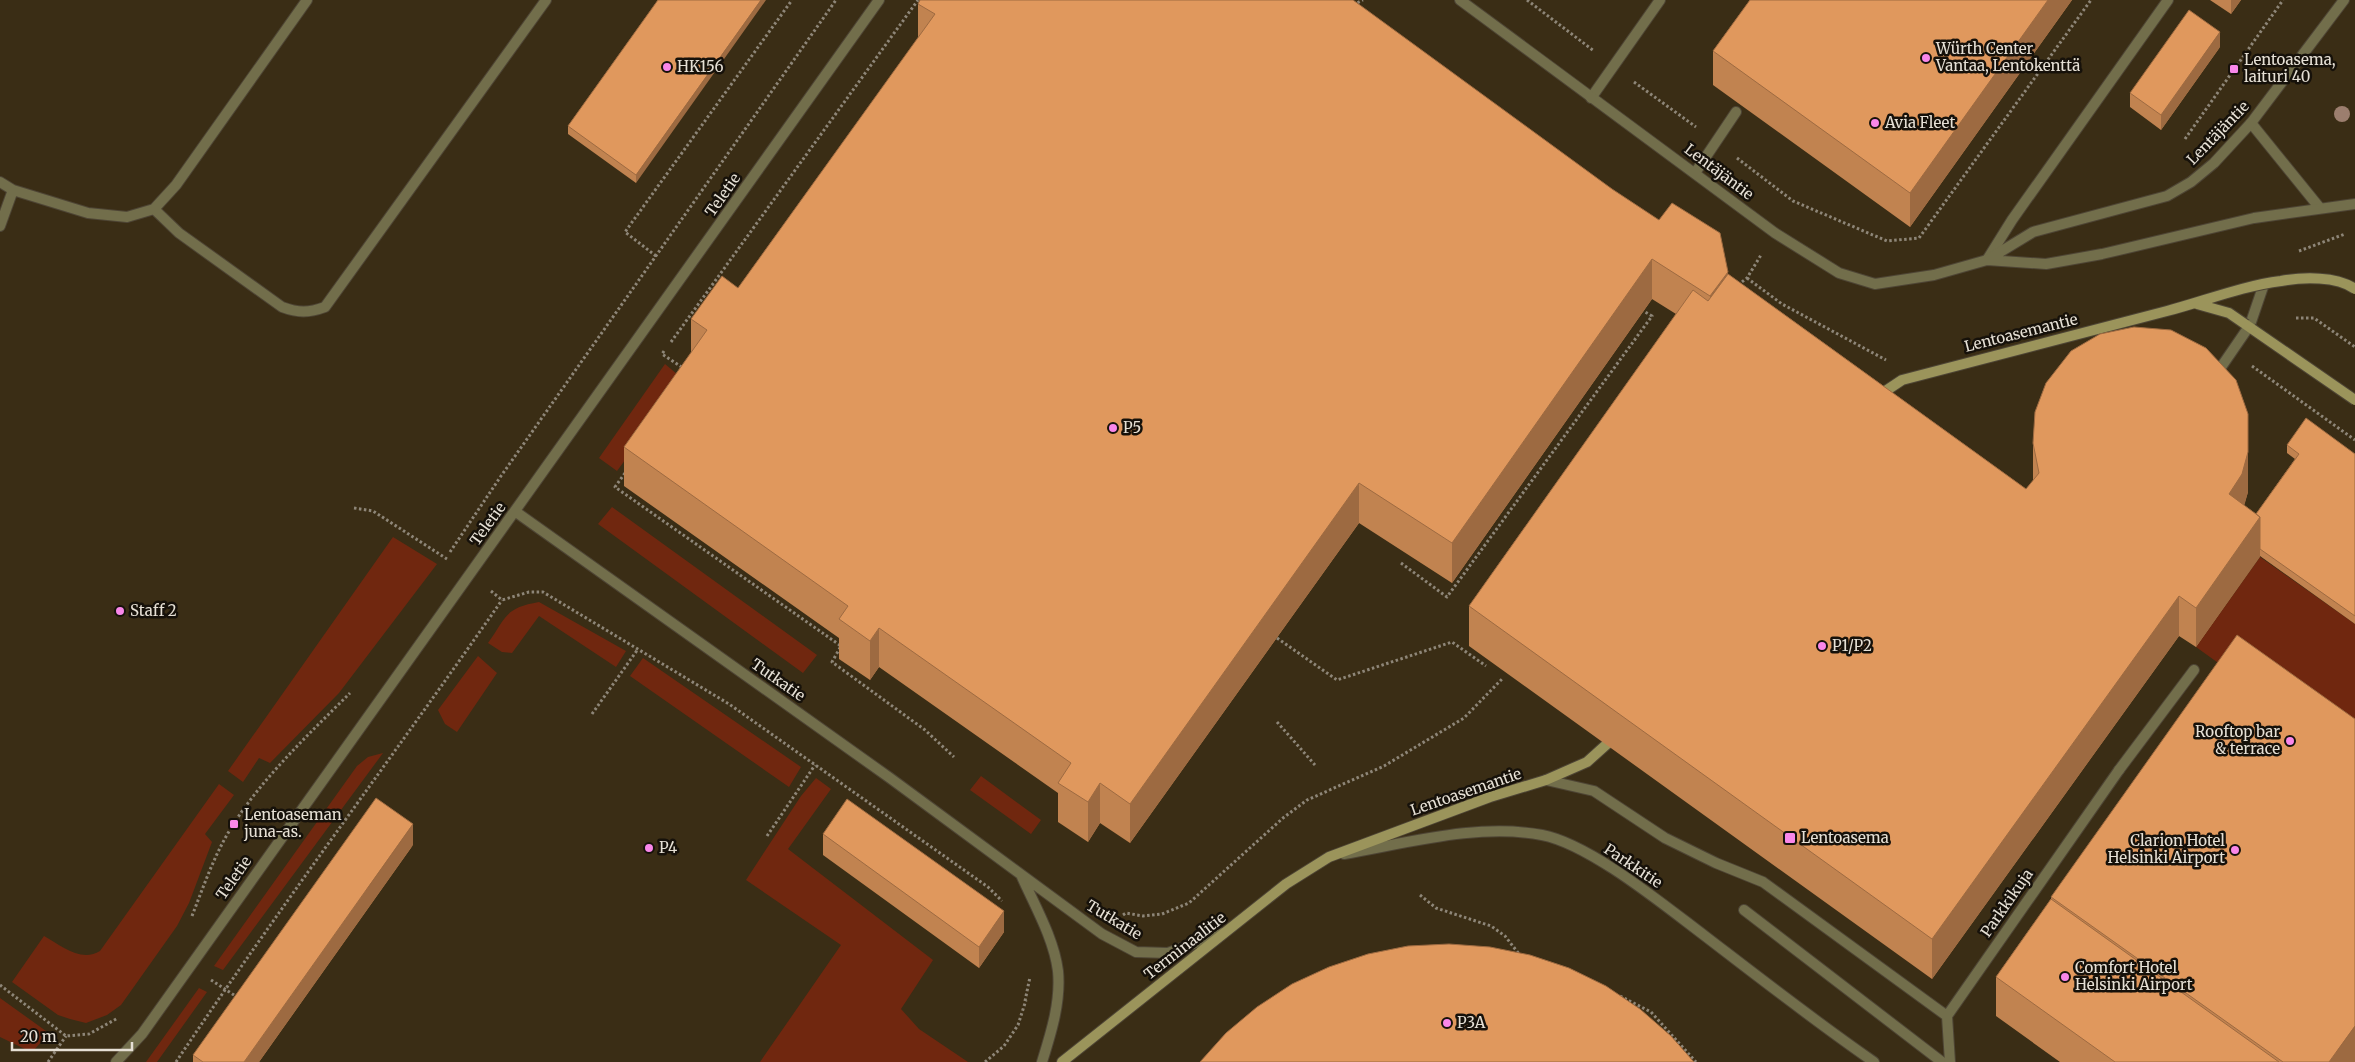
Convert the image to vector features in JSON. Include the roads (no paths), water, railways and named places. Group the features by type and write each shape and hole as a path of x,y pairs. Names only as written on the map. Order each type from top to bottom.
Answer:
{"main road":[{"name":"Lentoasemantie","path":"1867,403 1902,380 2196,304 2264,284 2283,280 2317,279 2348,284 2355,289"},
{"name":"Lentoasemantie","path":"2196,304 2230,312 2355,400"},
{"name":"Lentoasemantie","path":"1328,857 1490,797 1546,780 1587,762 1607,744"},
{"name":"Terminaalitie","path":"1062,1062 1286,884 1328,857"}],"street":[{"path":"0,182 13,190 88,213 126,217 154,209 176,185 307,0"},
{"path":"154,209 178,233 282,307 297,312 313,312 325,307 546,0"},
{"name":"Teletie","path":"116,1062 142,1034 516,512 879,0"},
{"name":"Lentäjäntie","path":"1460,0 1775,233 1839,273 1875,284 1934,275 1988,260 2034,232 2166,196 2192,182 2214,163 2251,123 2344,0"},
{"path":"1591,98 1660,0"},
{"path":"1988,260 2012,220 2168,0"},
{"path":"1695,173 1736,112"},
{"path":"2251,123 2319,208"},
{"path":"0,226 13,190"},
{"name":"Lentäjäntie","path":"1988,260 2046,264 2102,254 2254,218 2355,204"},
{"path":"2206,387 2250,326 2264,284"},
{"name":"Tutkatie","path":"516,512 890,778 1102,934 1136,952 1168,953 1229,930"},
{"name":"Parkkikuja","path":"1947,1016 2119,770 2194,670"},
{"path":"1546,780 1594,791 1665,838 1716,864 1763,882 1947,1016 1950,1062"},
{"name":"Parkkitie","path":"1328,857 1451,835 1508,832 1544,835 1584,850 1660,902 1813,1019 1873,1061"},
{"path":"1021,876 1051,947 1058,971 1058,1003 1042,1062"},
{"path":"1744,910 1942,1062"}],"place":[{"name":"Würth Center Vantaa, Lentokenttä","path":"1926,58"},
{"name":"HK156","path":"667,67"},
{"name":"Lentoasema, laituri 40","path":"2234,69"},
{"name":"Avia Fleet","path":"1875,123"},
{"name":"P5","path":"1113,428"},
{"name":"Staff 2","path":"120,611"},
{"name":"P1/P2","path":"1822,646"},
{"name":"Rooftop bar & terrace","path":"2290,741"},
{"name":"Lentoaseman juna-as.","path":"234,824"},
{"name":"Lentoasema","path":"1790,838"},
{"name":"P4","path":"649,848"},
{"name":"Clarion Hotel Helsinki Airport","path":"2235,850"},
{"name":"Comfort Hotel Helsinki Airport","path":"2065,977"},
{"name":"P3A","path":"1447,1023"}]}
